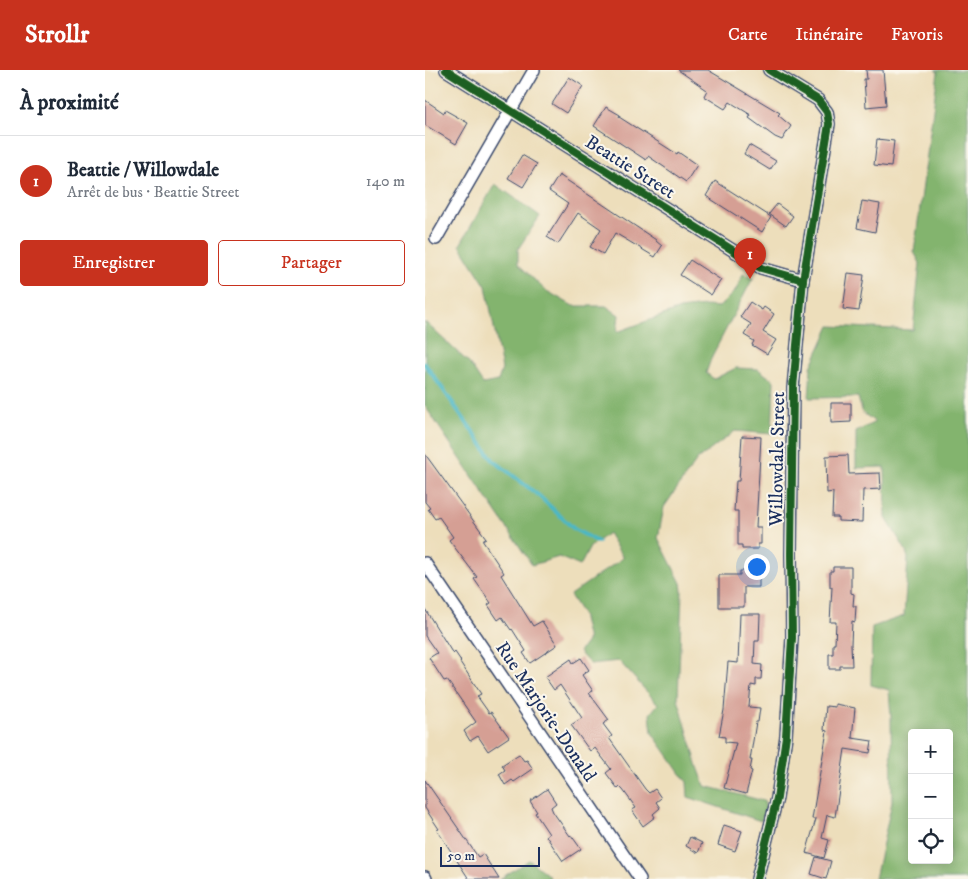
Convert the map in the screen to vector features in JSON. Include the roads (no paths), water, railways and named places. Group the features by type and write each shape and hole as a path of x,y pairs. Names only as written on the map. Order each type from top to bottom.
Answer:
{"street":[{"name":"Beattie Street","path":"446,70 761,268 803,280"},
{"path":"436,239 534,70"},
{"name":"Willowdale Street","path":"757,879 777,798 787,736 793,638 791,554 793,388 803,280 829,124 827,112 817,100 769,70"},
{"name":"Rue Marjorie-Donald","path":"425,564 640,879"}],"waterway":[{"path":"425,364 493,460 538,495 574,529 598,542"}],"place":[{"name":"Beattie / Willowdale","path":"750,279"}]}
